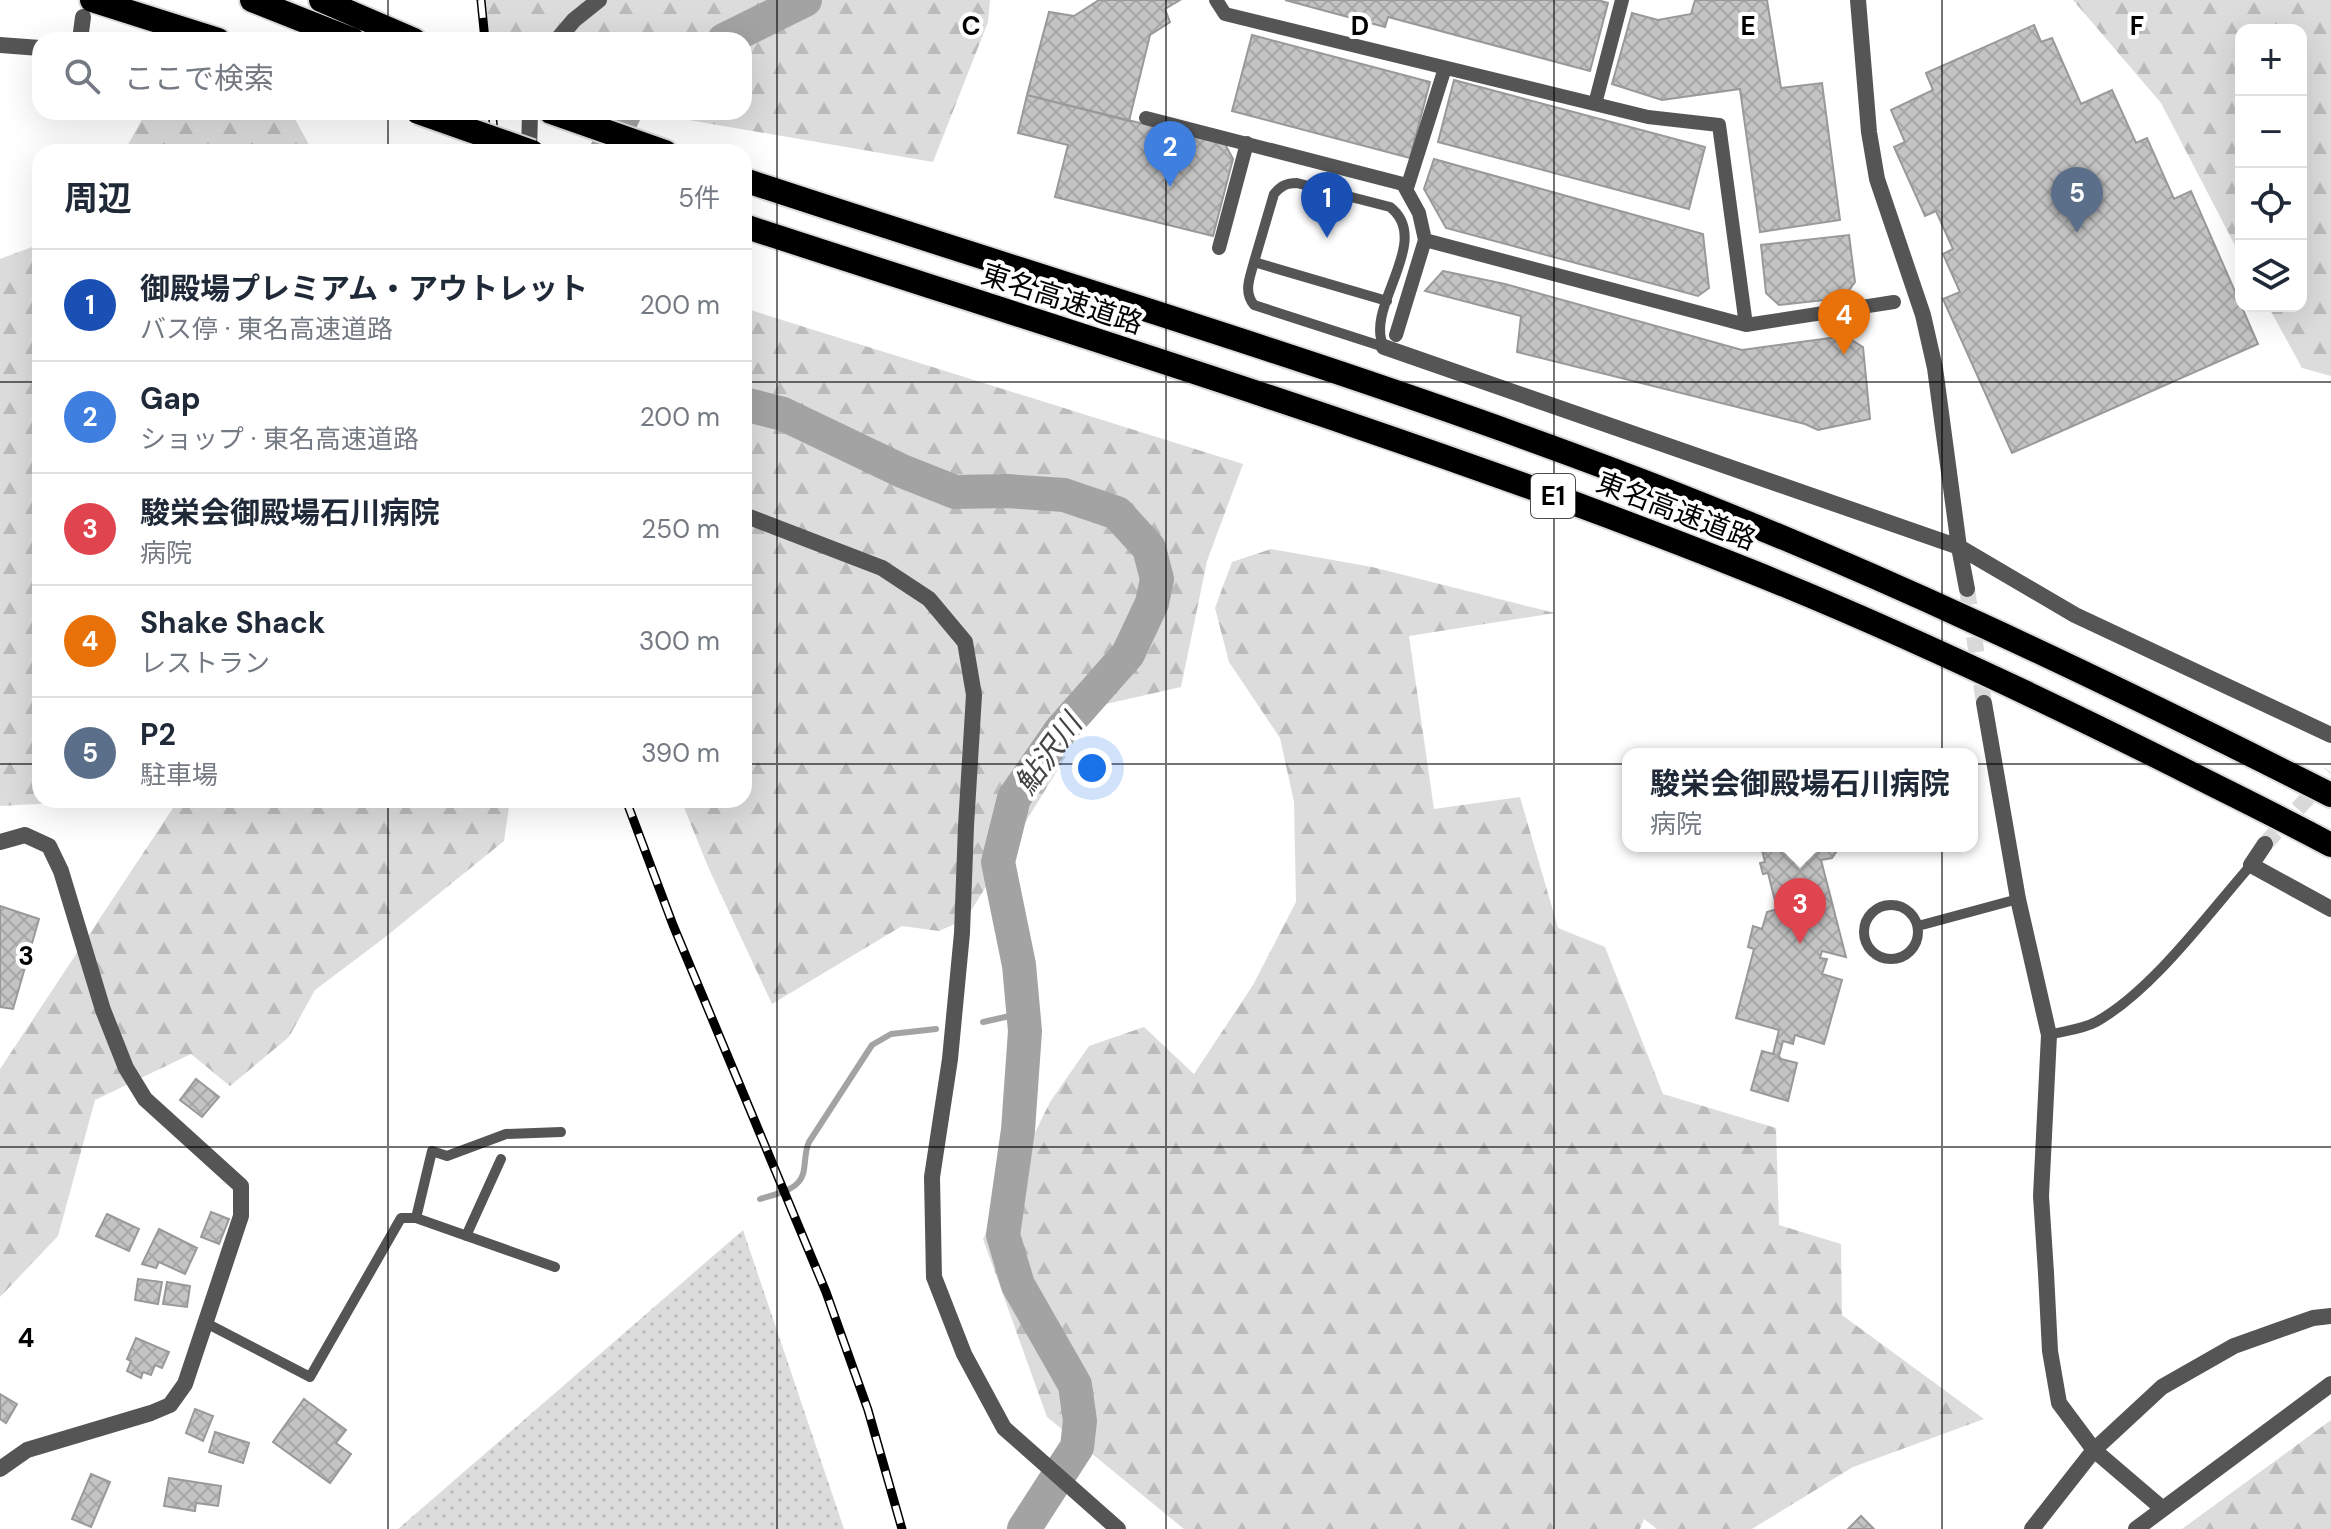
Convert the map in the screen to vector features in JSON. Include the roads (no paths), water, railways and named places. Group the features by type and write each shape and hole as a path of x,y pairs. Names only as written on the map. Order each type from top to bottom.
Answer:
{"highway":[{"path":"142,0 216,32"},
{"path":"252,0 333,32"},
{"path":"321,0 394,32"},
{"path":"88,9 184,32"},
{"path":"440,120 508,144"},
{"path":"574,120 642,144"},
{"path":"606,120 661,144"},
{"name":"東名高速道路","path":"752,183 1332,370 1614,470 1921,595 2135,695 2331,795"},
{"name":"東名高速道路","path":"752,229 1317,413 1590,509 1751,571 1908,638 2117,737 2331,845"}],"street":[{"path":"564,32 599,0"},
{"path":"1216,0 1225,14 1648,117 1719,125 1746,325"},
{"path":"1595,104 1622,0"},
{"path":"1858,0 1869,132 1877,179 1923,315 1935,368 1967,589"},
{"path":"82,32 88,9"},
{"path":"0,45 32,47"},
{"path":"1407,188 1445,68"},
{"path":"1146,118 1403,184 1419,213 1425,240 1390,341 1959,547 2075,615 2331,735"},
{"path":"530,120 530,144"},
{"path":"1219,248 1247,143"},
{"path":"1425,240 1746,325 1894,302"},
{"path":"752,518 882,568 929,599 965,642 974,695 962,933 950,1059 932,1177 934,1277 964,1354 1004,1428 1118,1529"},
{"path":"1984,703 2018,899 2049,1035 2041,1196 2050,1351 2059,1403 2094,1450 2163,1509"},
{"path":"0,842 25,835 49,846 61,871 103,1010 126,1068 145,1099 241,1186 241,1216 185,1384 170,1405 27,1450 0,1469"},
{"path":"2265,844 2251,865 2331,909"},
{"path":"2032,1529 2094,1450 2162,1387 2234,1346 2313,1318 2331,1316"},
{"path":"2136,1529 2331,1384"}],"lane":[{"path":"1287,183 1390,207 1402,221 1404,243 1379,332 1390,341 1254,305 1248,298 1247,288 1274,194 1287,183"},
{"path":"1254,262 1387,301"},
{"path":"2049,1035 2093,1024 2126,1003 2251,865"},
{"path":"1918,926 2018,899"},
{"path":"1892,904 1909,911 1918,926 1918,935 1911,951 1895,959 1878,956 1866,943 1864,925 1868,917 1883,906 1892,904"},
{"path":"416,1218 432,1151 447,1156 506,1134 561,1132"},
{"path":"466,1236 501,1159"},
{"path":"206,1323 310,1377 401,1218 416,1218 555,1267"}],"waterway":[{"name":"鮎沢川","path":"740,32 805,0"},
{"name":"鮎沢川","path":"610,144 621,120"},
{"name":"鮎沢川","path":"752,406 783,414 902,471 955,492 1006,491 1064,495 1117,513 1149,548 1157,579 1152,603 1128,654 1061,730 1014,798 998,862 1019,965 1025,1031 1018,1130 1003,1235 1018,1285 1075,1385 1080,1421 1077,1447 1024,1529"},
{"path":"983,1022 1023,1013"},
{"path":"760,1199 785,1191 800,1180 809,1142 872,1045 891,1034 936,1029"}],"tunnel":[{"path":"1967,589 1984,703"},
{"path":"2265,844 2331,773"}],"railway":[{"path":"481,0 484,32"},
{"path":"493,120 495,144"},
{"path":"629,808 673,925 826,1292 868,1410 902,1529"}],"place":[{"name":"Gap","path":"1170,187"},
{"name":"P2","path":"2077,233"},
{"name":"御殿場プレミアム・アウトレット","path":"1327,238"},
{"name":"Shake Shack","path":"1844,355"},
{"name":"駿栄会御殿場石川病院","path":"1800,944"}]}
